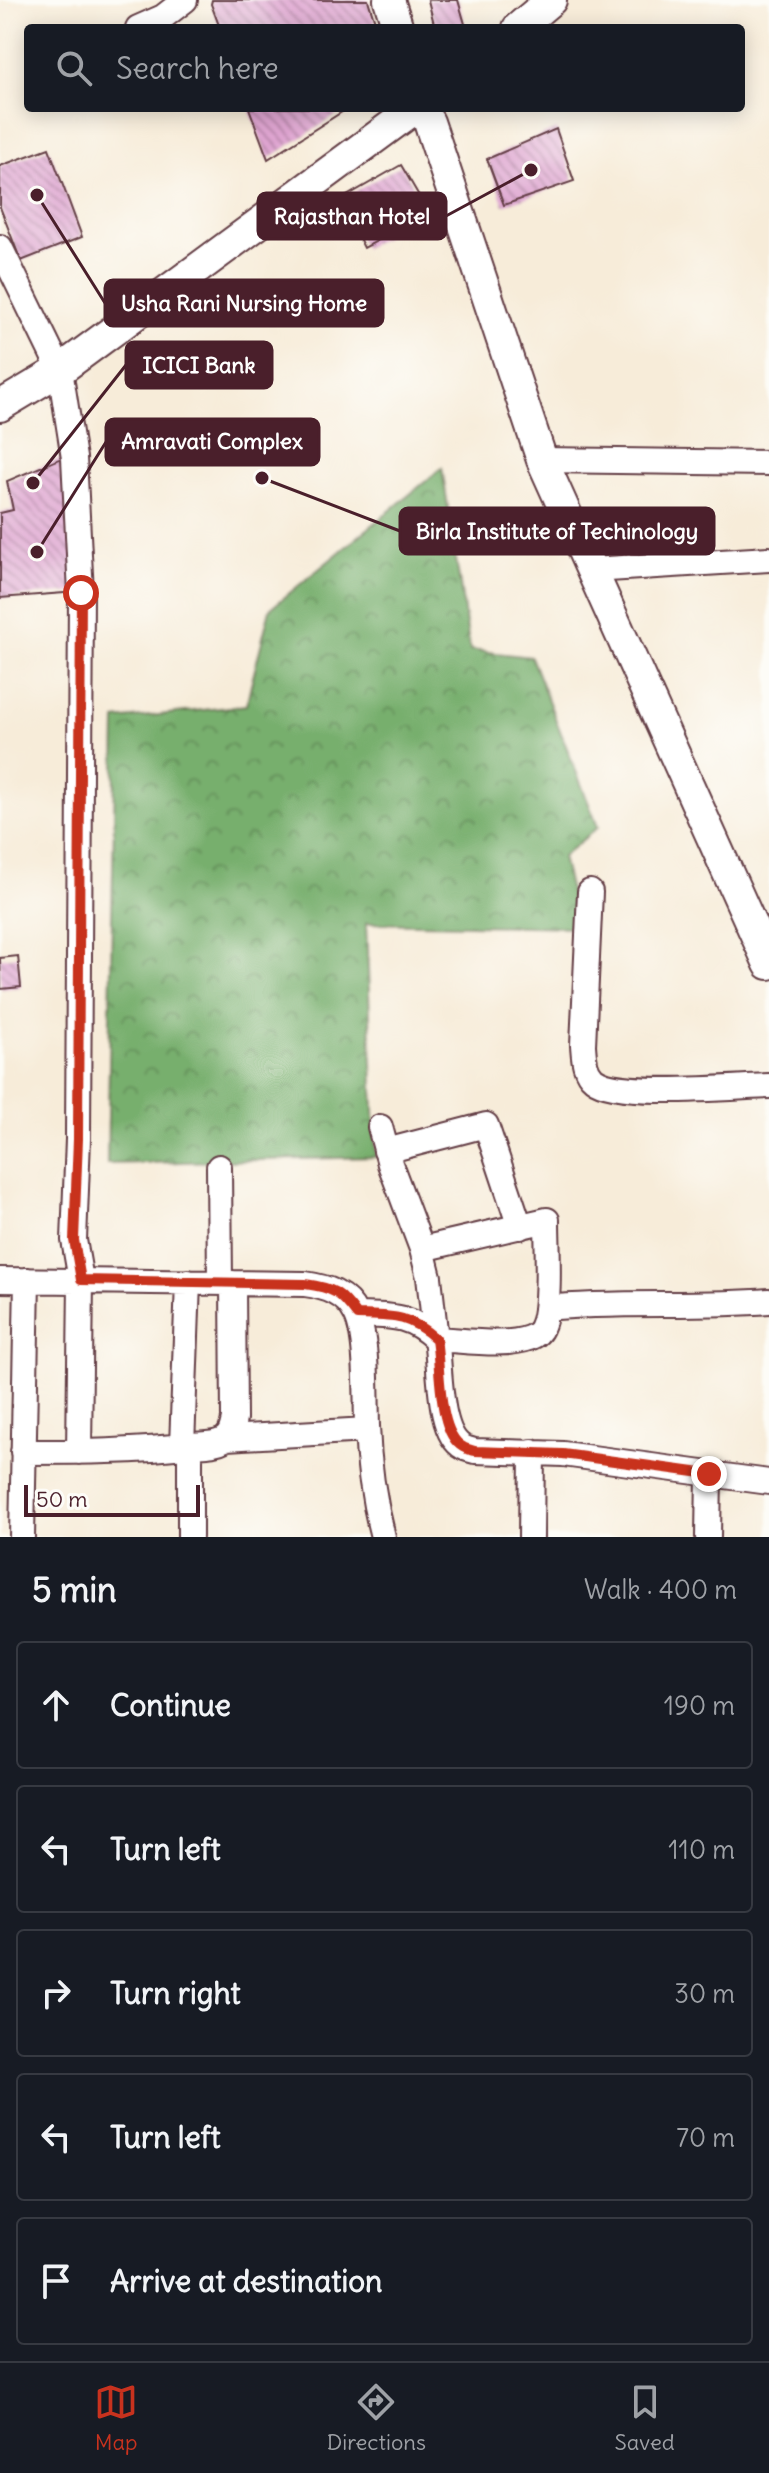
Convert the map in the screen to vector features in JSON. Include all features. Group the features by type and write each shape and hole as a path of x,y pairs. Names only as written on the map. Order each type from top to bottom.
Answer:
{"main road":[{"path":"389,0 397,24"},
{"path":"523,24 551,0"},
{"path":"0,406 67,365 420,113 542,460 769,964"}],"street":[{"path":"147,24 163,17 185,0"},
{"path":"0,247 67,365 85,478 94,745"},
{"path":"67,365 81,593 78,1123 74,1240 81,1280 79,1452"},
{"path":"542,460 769,463"},
{"path":"592,570 769,559"},
{"path":"590,892 583,1045 585,1063 591,1077 605,1085 635,1089 769,1086"},
{"path":"520,1227 486,1125 383,1139 422,1249 429,1277 445,1419 450,1433 461,1447 475,1451 532,1452 769,1482"},
{"path":"219,1167 234,1419 232,1431 226,1438"},
{"path":"357,1315 395,1316 420,1325 436,1339 506,1342 529,1339 539,1333 546,1308 547,1220 422,1249"},
{"path":"0,1280 327,1287 345,1299 357,1315 364,1361 367,1430 383,1537"},
{"path":"22,1537 27,1280"},
{"path":"188,1282 186,1446 190,1537"},
{"path":"546,1308 581,1305 715,1306 769,1301"},
{"path":"23,1452 186,1446 226,1438 367,1430"},
{"path":"531,1537 532,1452"},
{"path":"708,1537 709,1474"}],"green space":[{"path":"442,468 470,650 531,657 598,827 562,857 578,927 366,923 376,1157 107,1164 116,720 246,705 270,609"}],"building":[{"path":"212,0 368,0 376,24 218,24"},
{"path":"428,0 458,0 465,24 434,24"},
{"path":"250,112 342,112 268,159"},
{"path":"556,129 574,181 504,205 487,159"},
{"path":"49,148 82,237 21,261 0,207 0,166"},
{"path":"401,165 429,213 364,248 340,200"},
{"path":"69,455 77,592 0,598 0,513 13,510 7,481"},
{"path":"18,956 21,987 1,989 0,958"}],"place":[{"name":"Rajasthan Hotel","path":"531,170"},
{"name":"Usha Rani Nursing Home","path":"37,195"},
{"name":"Birla Institute of Techinology","path":"262,478"},
{"name":"ICICI Bank","path":"33,483"},
{"name":"Amravati Complex","path":"37,552"}],"route":[{"path":"81,593 78,1139 74,1240 81,1280 327,1287 345,1299 357,1315 395,1316 420,1325 436,1339 445,1419 450,1433 461,1447 475,1451 563,1454 709,1474"}]}
